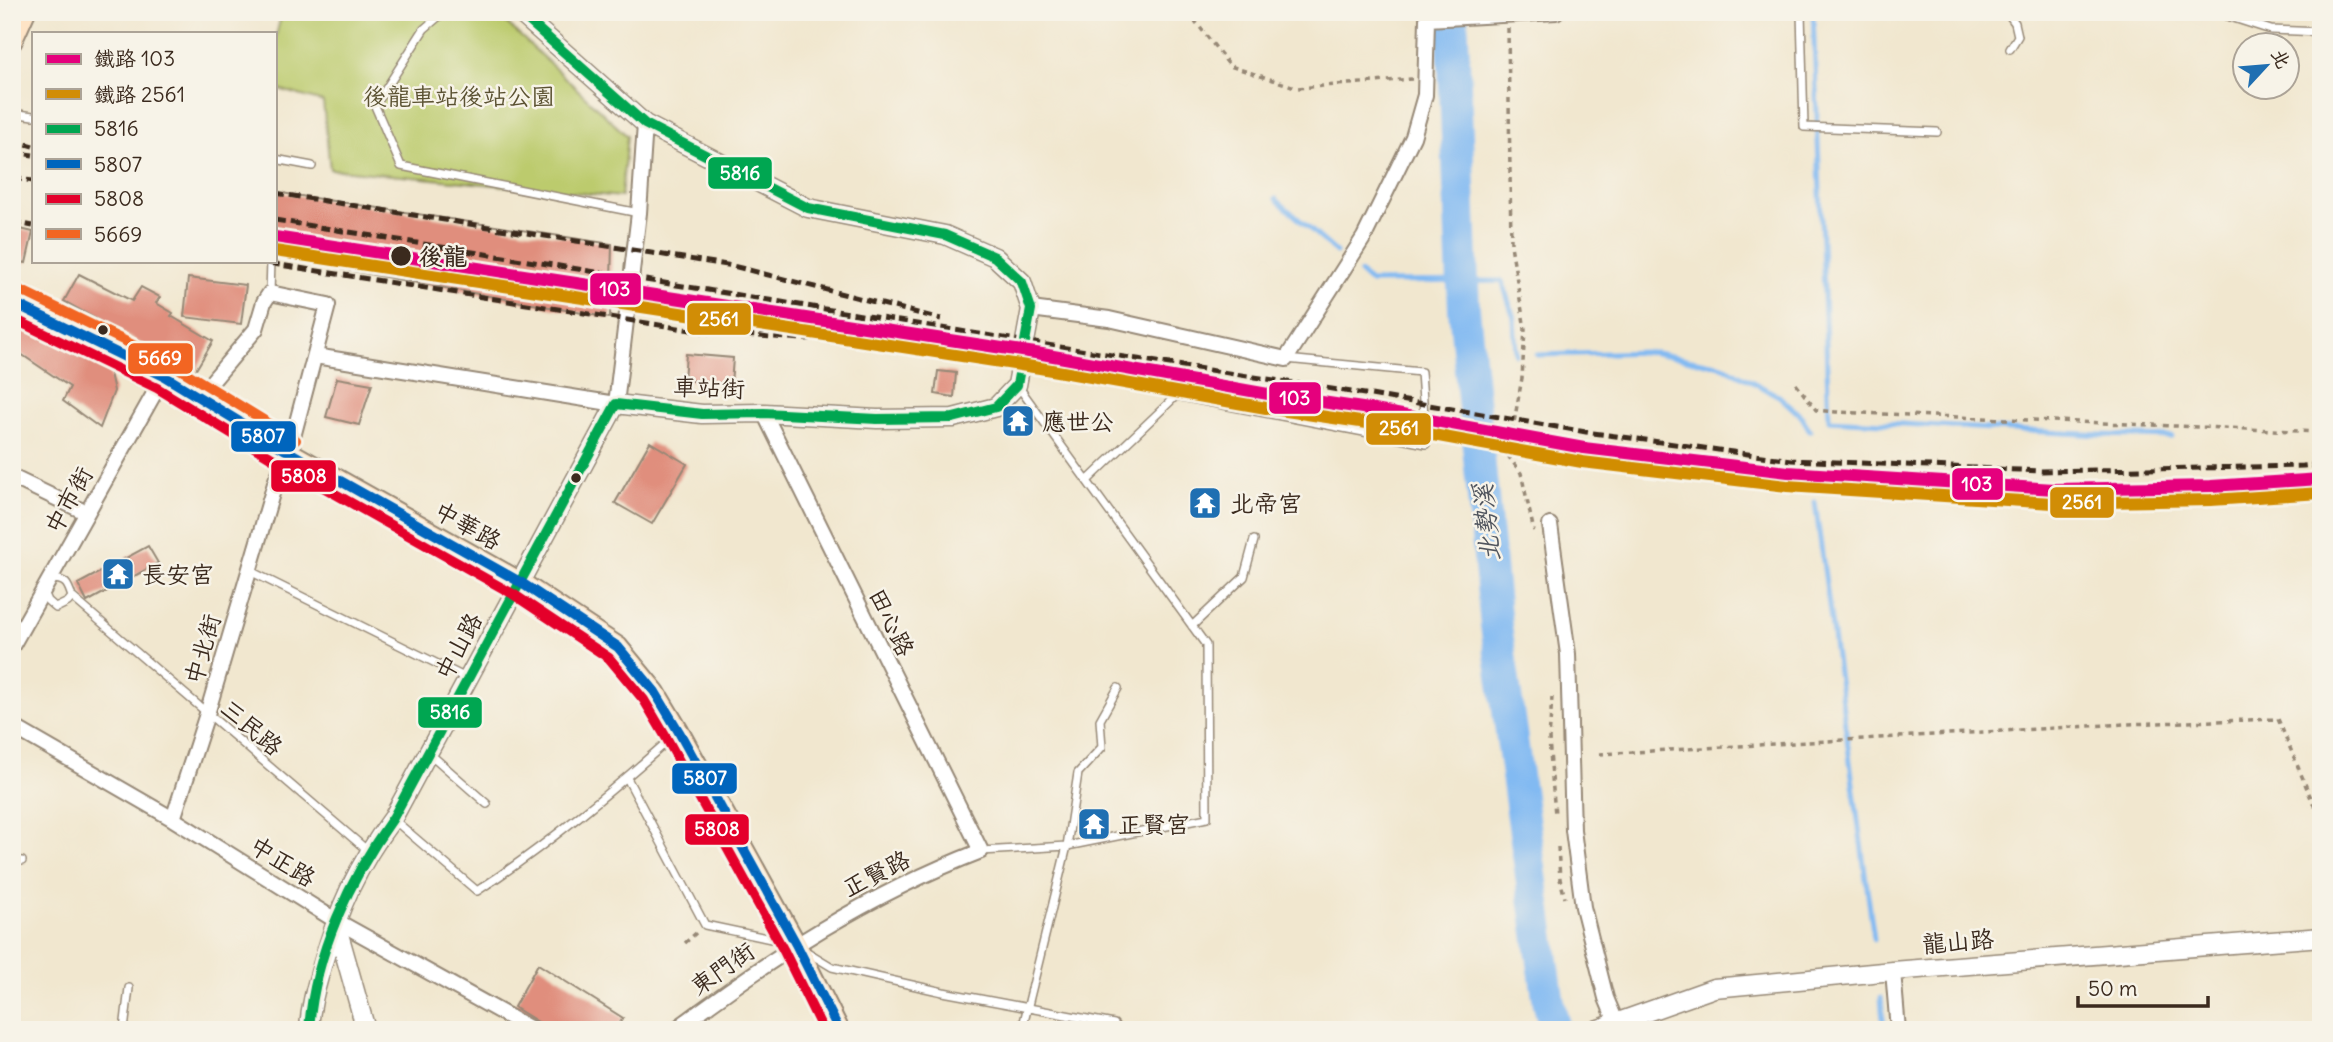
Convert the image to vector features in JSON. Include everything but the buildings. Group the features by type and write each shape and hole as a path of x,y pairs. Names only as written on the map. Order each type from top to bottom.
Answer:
{"main road":[{"path":"12,41 23,12"},
{"name":"中華路","path":"12,302 164,376 289,453 520,582 618,648 655,692 796,944 839,1030"}],"street":[{"path":"12,22 23,12"},
{"path":"520,12 645,124 808,208 945,235 995,257 1022,282 1031,309 1017,385"},
{"path":"1031,309 1109,319 1286,359 1364,237 1413,137 1425,95 1427,19 1556,12"},
{"path":"616,404 639,213 645,124"},
{"path":"198,397 256,329 264,302 270,293 328,305 289,453"},
{"name":"車站街","path":"315,356 616,404 702,414 764,413 877,419 953,418 996,407 1017,385"},
{"name":"中市街","path":"12,646 164,376"},
{"name":"中山路","path":"309,1030 310,1007 335,920 369,851 393,818 616,404"},
{"name":"田心路","path":"764,413 981,851"},
{"name":"中北街","path":"173,819 207,715 276,480 289,453"},
{"path":"12,477 87,513"},
{"path":"1550,525 1568,654 1573,830 1583,907 1606,998 1606,1026"},
{"name":"中正路","path":"12,726 173,819 335,920 533,1030"},
{"name":"正賢路","path":"796,944 842,915 940,866 981,851"},
{"path":"335,920 366,1030"},
{"name":"龍山路","path":"1606,1026 1714,988 2321,937"},
{"name":"東門街","path":"676,1030 735,985 796,944"},
{"path":"1893,971 1898,1030"}],"lane":[{"path":"444,12 424,29 375,106 401,166 639,213"},
{"path":"1801,12 1804,127 1937,132"},
{"path":"2007,12 2015,23 2018,36 2010,49"},
{"path":"2215,12 2271,30 2321,32"},
{"path":"12,113 32,116"},
{"path":"276,159 313,166"},
{"path":"270,293 271,262"},
{"path":"1087,481 1175,396 1426,444 1421,372 1286,359"},
{"path":"981,851 1067,846 1207,818 1206,645 1017,385"},
{"path":"1192,625 1244,577 1254,540"},
{"path":"249,571 468,679"},
{"name":"三民路","path":"48,585 62,579 67,583 72,597 369,851"},
{"path":"48,585 48,601 56,608 72,597"},
{"path":"1022,1030 1030,1007 1067,846 1078,773 1102,747 1100,720 1118,688"},
{"path":"393,818 477,891 517,866 627,778 678,732"},
{"path":"428,753 487,804"},
{"path":"627,778 705,925 796,944 832,967 943,992 1114,1024 1119,1030"},
{"path":"12,860 22,861"},
{"path":"124,1030 129,988"}],"path":[{"path":"1188,12 1230,66 1298,88 1425,78"},
{"path":"1508,15 1511,246 1525,329 1522,378 1508,456 1521,472 1535,539"},
{"path":"1796,384 1816,410 1822,411 2321,432"},
{"path":"1553,685 1549,739 1556,823"},
{"path":"1598,754 2125,724 2278,719 2321,822"},
{"path":"1557,837 1560,879 1566,905"}],"green space":[{"name":"後龍車站後站公園","path":"282,12 495,12 627,136 621,197 330,169 323,102 276,88 276,36"}],"waterway":[{"name":"北勢溪","path":"1452,12 1464,309 1496,625 1549,1004 1555,1030"},
{"path":"1813,12 1829,420 2172,437"},
{"path":"1276,199 1336,252"},
{"name":"北勢溪","path":"1360,273 1370,282 1502,281 1514,318 1516,354"},
{"path":"1537,355 1650,352 1722,366 1779,396 1802,417 1810,431"},
{"path":"1815,502 1874,939"},
{"path":"1881,998 1884,1030"}],"railway":[{"path":"12,140 32,146"},
{"path":"12,152 32,155"},
{"path":"12,178 32,181"},
{"path":"276,193 733,266 941,319"},
{"path":"276,220 1371,395 1586,432 1792,460 2042,471 2321,464"},
{"path":"12,222 32,226"},
{"path":"261,262 710,333 1042,354"}],"rail line":[{"name":"103","path":"276,237 1042,354 1584,448 1788,472 2054,489 2211,486 2321,479"},
{"name":"2561","path":"276,251 1040,368 1582,462 1787,486 2053,503 2211,500 2321,493"}],"transit line":[{"name":"5816","path":"519,12 645,124 808,208 945,235 995,257 1022,282 1031,309 1017,385 996,407 953,418 877,419 764,413 702,414 616,404"},
{"name":"5669","path":"18,289 170,363 296,440"},
{"name":"5807","path":"12,302 164,376 289,452 520,582 618,647 655,692 679,732 796,944 839,1030"},
{"name":"5808","path":"12,318 157,388 282,464 513,594 609,658 644,700 667,739 784,951 823,1030"},
{"name":"5816","path":"309,1030 312,1002 326,946 349,892 362,866 393,818 616,404"}],"place":[{"name":"後龍","path":"401,256"},
{"name":"應世公","path":"1018,421"},
{"name":"北帝宮","path":"1205,503"},
{"name":"長安宮","path":"118,574"},
{"name":"正賢宮","path":"1094,824"}]}
